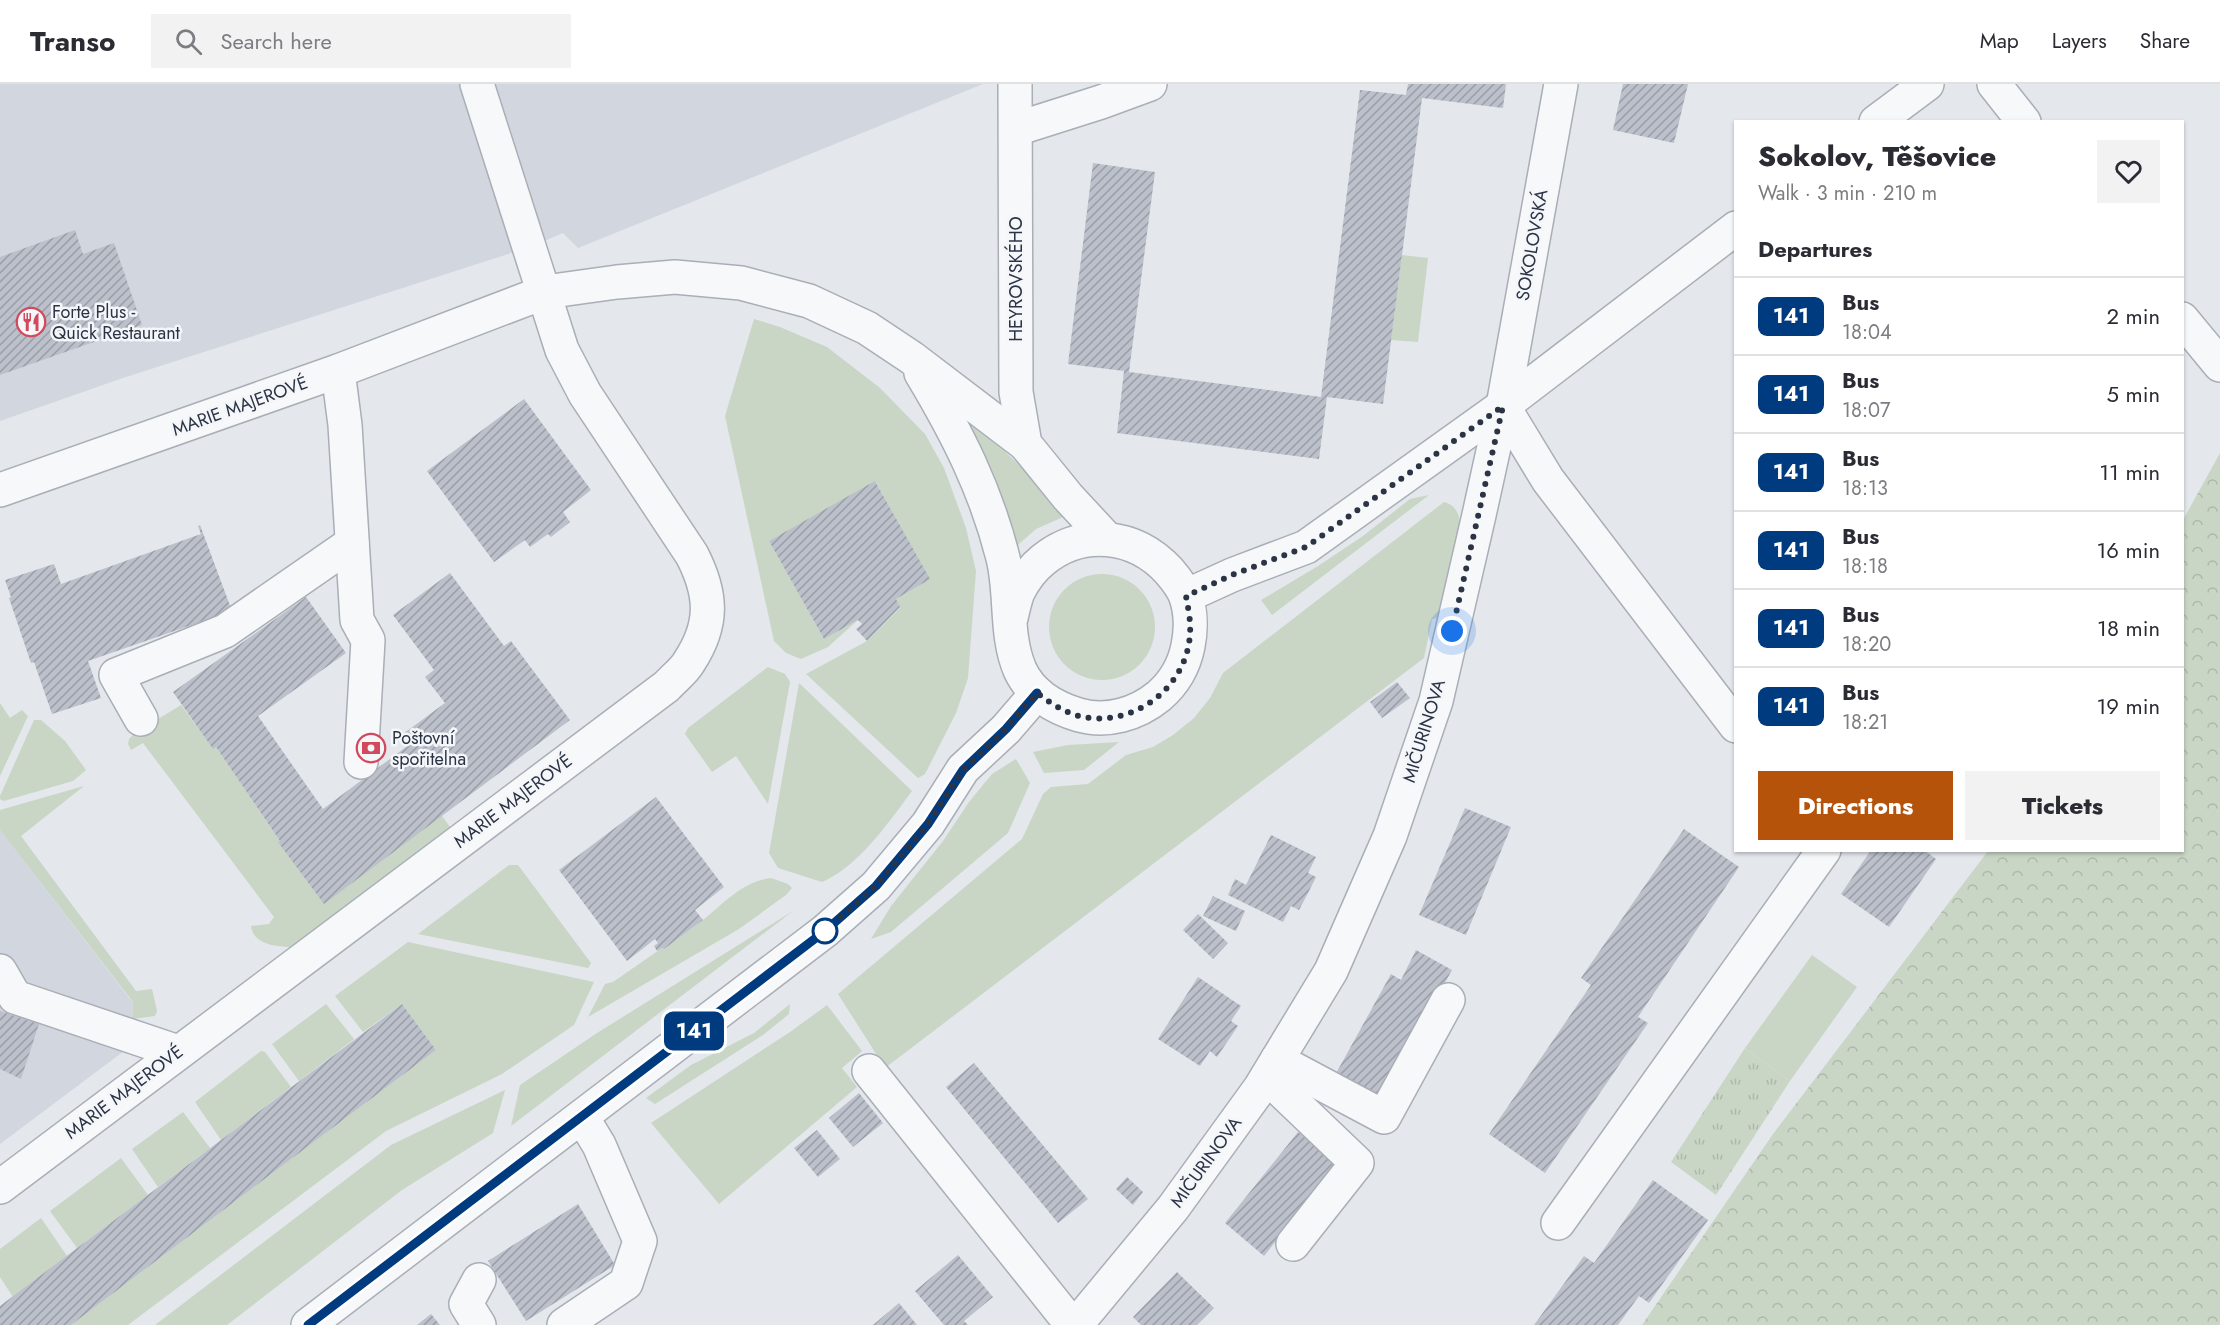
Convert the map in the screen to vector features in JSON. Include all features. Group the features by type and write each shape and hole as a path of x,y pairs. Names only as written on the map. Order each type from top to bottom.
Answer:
{"street":[{"path":"477,84 545,292"},
{"name":"HEYROVSKÉHO","path":"1015,84 1016,392 1025,444 1062,490 1107,538"},
{"path":"1016,129 1150,84"},
{"name":"SOKOLOVSKÁ","path":"1503,406 1561,84"},
{"path":"1879,120 1927,84"},
{"path":"1994,84 2022,120"},
{"path":"1186,596 1232,575 1306,547 1503,406 1734,230"},
{"name":"MARIE MAJEROVÉ","path":"0,490 338,371 545,292 617,282 675,278 741,282 809,301 867,328 912,358 955,430 987,501 1004,561 1011,618"},
{"name":"MARIE MAJEROVÉ","path":"0,1187 667,686 689,663 701,638 709,605 704,578 692,555 585,394 562,350 545,292"},
{"path":"2184,321 2220,365"},
{"path":"912,358 1025,444"},
{"path":"338,371 345,425 357,620 368,640 361,762"},
{"path":"1503,406 1548,480 1734,723"},
{"name":"MIČURINOVA","path":"869,1071 1074,1325 1173,1208 1272,1068 1331,970 1390,836 1436,701 1503,406"},
{"path":"1107,538 1134,544 1157,558 1175,578 1186,596 1190,632 1185,661 1170,687 1147,706 1119,717 1090,718 1061,710 1037,693 1021,671 1012,645 1011,618 1018,591 1034,568 1055,551 1080,541 1107,538"},
{"path":"141,719 116,675 225,631 352,543"},
{"path":"308,1325 825,931 876,886 928,824 963,770 1006,729 1037,693"},
{"path":"1558,1223 1823,852"},
{"path":"0,971 15,997 178,1052"},
{"path":"1272,1068 1384,1117 1448,1000"},
{"path":"1272,1068 1357,1163 1293,1244"},
{"path":"564,1325 626,1283 640,1241 599,1145 582,1118"},
{"path":"479,1280 466,1304 480,1325"}],"shaded area":[{"path":"0,84 983,84 578,248 563,233 530,247 123,378 0,421"},
{"path":"0,830 133,1003 128,1048 0,1144"}],"green space":[{"path":"1402,255 1428,258 1418,342 1391,340"},
{"path":"754,319 780,327 827,347 880,388 925,434 944,468 966,528 976,571 968,678 956,713 925,774 918,778 806,674 867,641 900,608 896,599 929,579 876,482 769,541 824,639 858,620 828,647 801,659 786,653 774,641 725,416"},
{"path":"970,418 1070,514 1036,529 1011,551 968,427"},
{"path":"2220,453 2220,1325 1642,1325 1773,1134 1987,852 2184,852 2184,518"},
{"path":"1429,495 1272,615 1261,600 1363,536 1410,499"},
{"path":"1444,502 1456,509 1460,523 1459,535 1441,617 1432,619 1424,658 885,1068 838,994 1022,839 1043,794 1051,787 1088,784 1126,755 1153,747 1173,735 1194,718 1210,698 1223,673"},
{"path":"1102,574 1122,578 1140,589 1151,607 1155,627 1151,647 1140,665 1122,676 1102,680 1082,676 1064,665 1053,647 1049,627 1053,607 1064,589 1082,578"},
{"path":"768,667 785,674 790,682 768,804 736,756 712,772 685,734 688,728"},
{"path":"799,683 912,791 883,830 860,855 836,875 822,882 778,868 769,853"},
{"path":"0,703 10,718 22,710 28,716 0,776"},
{"path":"181,705 213,748 216,747 279,842 442,816 450,827 450,833 293,947 267,944 256,937 251,926 269,924 274,917 143,743 131,750 128,744 129,739 135,733"},
{"path":"34,720 41,720 65,741 86,770 73,781 4,801 0,799 0,796"},
{"path":"1119,742 1084,770 1044,773 1033,752 1068,745"},
{"path":"1016,759 1030,783 1008,833 891,932 871,939 891,906 943,841 969,802 992,774"},
{"path":"84,786 21,836 136,991 152,989 157,1011 155,1016 132,1019 133,1002 0,830 0,810"},
{"path":"509,865 518,865 591,963 588,968 418,934"},
{"path":"771,878 788,884 792,888 786,895 739,929 588,1017 605,984 613,982 662,948 664,949 743,888"},
{"path":"793,911 511,1126 520,1085 597,1033"},
{"path":"408,942 594,982 574,1025 502,1074 386,1131 128,1325 71,1325 436,1050 402,1004 363,1032 335,996"},
{"path":"1812,955 1857,987 1790,1081 1745,1048"},
{"path":"326,1004 354,1039 299,1081 272,1044"},
{"path":"790,1004 789,1014 763,1035 655,1104 646,1098 691,1065 754,1033"},
{"path":"827,1005 862,1051 842,1068 857,1087 719,1204 651,1123 790,1032"},
{"path":"1745,1048 1790,1081 1716,1195 1671,1162"},
{"path":"261,1051 265,1052 291,1087 221,1140 195,1102"},
{"path":"505,1090 493,1133 402,1190 227,1325 155,1325 391,1145"},
{"path":"183,1112 210,1148 158,1187 132,1149"},
{"path":"121,1158 148,1195 77,1248 50,1211"},
{"path":"41,1218 67,1256 13,1297 0,1277 0,1249"}],"building":[{"path":"1408,84 1506,84 1503,108 1422,98 1383,404 1327,397 1319,459 1117,433 1124,371 1068,364 1093,163 1155,172 1129,372 1321,397 1360,90 1406,95"},
{"path":"1623,84 1688,84 1674,143 1613,130"},
{"path":"75,230 83,254 114,243 142,325 0,375 0,257"},
{"path":"524,399 591,490 563,512 570,522 551,537 548,534 530,547 525,540 494,562 427,471"},
{"path":"875,481 930,579 896,599 900,607 867,641 856,629 862,624 858,620 824,639 769,541"},
{"path":"200,525 232,611 88,661 101,698 52,714 34,662 31,663 5,580 54,564 61,584 201,534 198,526"},
{"path":"450,573 504,646 511,641 570,720 324,904 278,842 280,841 216,747 213,749 173,692 306,597 346,653 258,716 323,809 410,744 403,734 445,703 425,677 434,670 393,615"},
{"path":"1397,682 1410,698 1382,718 1370,702"},
{"path":"656,797 724,887 695,910 703,920 664,949 657,951 654,946 658,943 655,939 627,961 559,870"},
{"path":"1465,808 1511,827 1466,935 1419,915"},
{"path":"1684,829 1739,867 1638,1017 1648,1023 1545,1173 1489,1134 1591,985 1581,978"},
{"path":"1271,835 1316,857 1308,873 1316,877 1308,893 1299,910 1291,906 1283,922 1228,895 1235,879 1246,885"},
{"path":"1870,852 1927,852 1936,859 1889,927 1841,894"},
{"path":"1213,896 1245,911 1236,931 1203,916"},
{"path":"1198,914 1228,943 1213,959 1183,930"},
{"path":"1416,950 1452,970 1379,1102 1334,1077 1391,974 1401,980"},
{"path":"1198,977 1241,1006 1231,1021 1238,1026 1217,1057 1210,1051 1200,1066 1158,1039"},
{"path":"402,1004 436,1050 71,1325 0,1325 0,1306"},
{"path":"0,1011 39,1024 21,1079 0,1069"},
{"path":"974,1063 1088,1199 1058,1223 946,1087"},
{"path":"859,1093 883,1123 853,1147 829,1118"},
{"path":"817,1130 840,1159 818,1177 794,1148"},
{"path":"1298,1132 1338,1164 1264,1256 1225,1223"},
{"path":"1127,1177 1143,1192 1133,1205 1116,1189"},
{"path":"1653,1180 1708,1220 1649,1303 1639,1296 1618,1325 1534,1325 1584,1256 1594,1263"},
{"path":"578,1204 615,1265 526,1321 488,1261"},
{"path":"958,1255 993,1297 964,1321 968,1325 944,1325 915,1291"},
{"path":"1177,1272 1214,1308 1197,1325 1141,1325 1133,1317"},
{"path":"899,1303 917,1325 873,1325"},
{"path":"431,1314 440,1325 417,1325"}],"bus line":[{"name":"141","path":"308,1325 825,931 876,886 928,824 963,770 1006,729 1037,693"}],"place":[{"name":"Forte Plus - Quick Restaurant","path":"31,322"},
{"name":"Poštovní spořitelna","path":"371,748"}],"route":[{"path":"825,931 876,886 928,824 963,770 1006,729 1037,693 1061,710 1090,718 1119,717 1147,706 1170,687 1185,661 1190,632 1186,596 1232,575 1306,547 1503,406 1452,631"}]}
